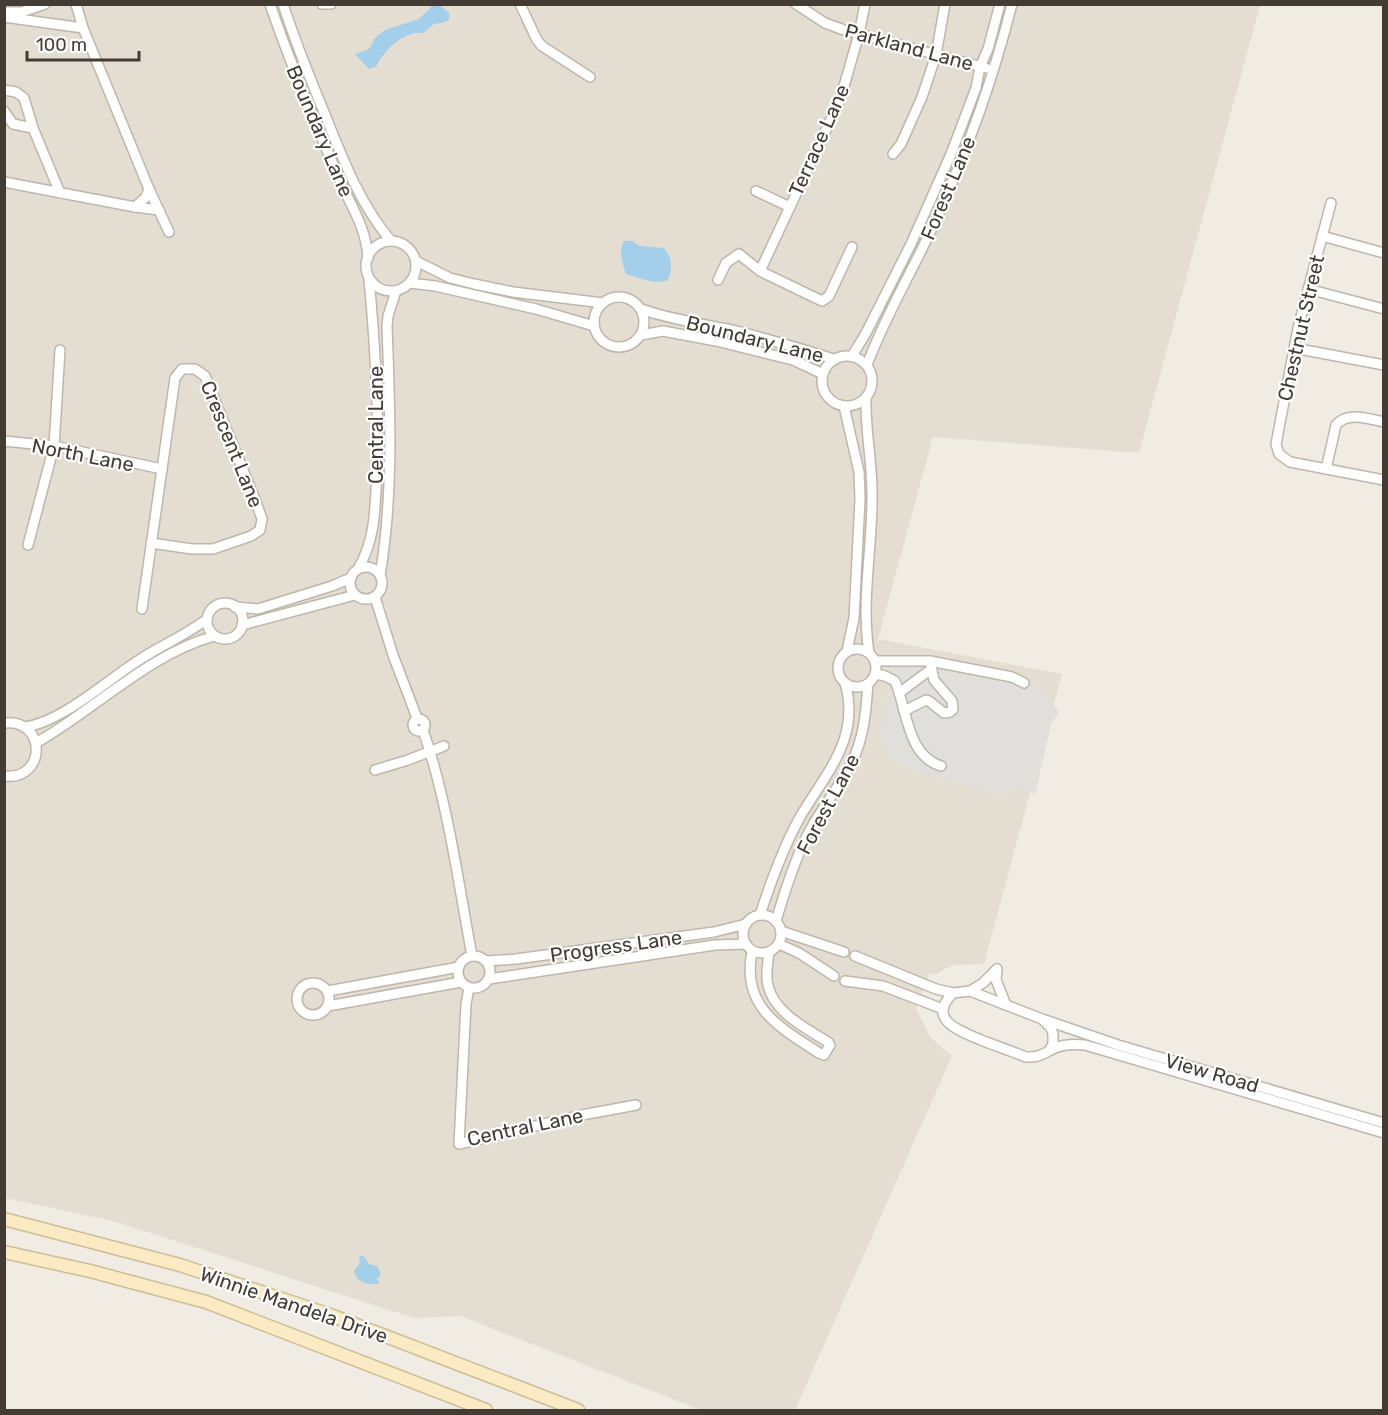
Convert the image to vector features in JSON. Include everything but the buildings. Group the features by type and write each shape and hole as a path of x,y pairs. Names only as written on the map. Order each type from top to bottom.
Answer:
{"main road":[{"name":"Winnie Mandela Drive","path":"4,1219 191,1268 333,1316 578,1410"},
{"name":"Winnie Mandela Drive","path":"4,1252 90,1270 206,1302 486,1410"}],"street":[{"path":"4,11 22,12 45,4"},
{"path":"75,4 149,189 170,232"},
{"name":"Boundary Lane","path":"270,4 314,121 341,185 365,233 368,258"},
{"name":"Boundary Lane","path":"283,4 299,51 348,170 365,206 391,241"},
{"path":"322,4 331,4"},
{"name":"Parkland Lane","path":"796,4 825,23 992,70"},
{"name":"Terrace Lane","path":"760,271 840,100 865,4"},
{"path":"893,154 901,144 922,97 936,55 945,4"},
{"name":"Forest Lane","path":"852,356 866,333 928,209 976,88 980,67 988,49 1000,4"},
{"name":"Forest Lane","path":"867,365 934,224 971,135 1002,43 1012,4"},
{"path":"522,5 537,40 542,46 590,77"},
{"path":"4,17 83,28"},
{"path":"4,90 12,90 24,98 33,128 60,193"},
{"path":"4,111 13,124 33,128"},
{"path":"4,182 159,210"},
{"path":"135,207 146,197 149,189"},
{"path":"756,191 790,207"},
{"name":"Chestnut Street","path":"1326,469 1290,462 1279,454 1276,440 1293,348 1331,203"},
{"path":"1322,236 1383,253"},
{"path":"391,241 407,246 413,253 417,269 410,283 396,291 381,289 369,279 368,258 375,247 382,242 391,241"},
{"path":"718,280 726,263 739,254 748,264 760,271 822,301 829,296 852,247"},
{"path":"416,261 443,275 464,282 513,292 603,303"},
{"name":"Central Lane","path":"351,578 368,549 373,532 378,439 375,349 369,279"},
{"path":"410,283 435,286 594,326"},
{"path":"1308,289 1383,309"},
{"name":"Central Lane","path":"375,597 382,583 380,575 390,454 387,326 396,291"},
{"path":"610,298 628,298 641,309 645,323 641,335 630,345 615,347 602,340 594,326 597,309 603,303 610,298"},
{"name":"Boundary Lane","path":"641,309 661,316 774,341 834,359"},
{"name":"Boundary Lane","path":"641,335 663,331 716,341 794,360 823,374"},
{"path":"866,333 877,340"},
{"path":"1293,348 1383,365"},
{"path":"28,545 54,446 60,350"},
{"path":"866,398 860,403 844,406 826,395 823,389 823,374 834,359 852,356 863,361 867,365 873,382 866,398 865,422 872,492 866,619 876,674"},
{"name":"Crescent Lane","path":"142,609 151,543 175,378 182,369 195,369 205,376 260,512 262,525 260,530 251,536 213,549 192,549 151,543"},
{"path":"844,406 859,472 860,499 854,618 848,651 839,661 838,667 845,683 857,687 868,684 876,674"},
{"path":"1383,422 1350,417 1340,421 1336,425 1326,469 1383,480"},
{"name":"North Lane","path":"4,441 54,446 162,470"},
{"path":"358,569 369,567 380,575"},
{"path":"235,607 258,609 351,578 350,587 355,595 365,600 375,597 393,655 417,718 413,727 416,730 423,730 430,752 456,866 472,956"},
{"path":"242,625 355,595"},
{"path":"25,727 52,718 104,685 136,661 207,619 212,609 220,604 230,604 242,617 242,625 234,637 224,639 214,636 197,641 166,656 57,732 36,743"},
{"path":"207,619 208,628 214,636"},
{"path":"848,651 860,649 872,657 1012,677 1024,682"},
{"path":"899,693 930,666"},
{"path":"904,711 926,700 944,713 953,709 952,701 934,680 930,666"},
{"path":"876,674 892,679 899,693 908,725 920,750 931,763 941,766"},
{"name":"Forest Lane","path":"760,915 780,857 800,817 837,759 849,719 850,700 845,683"},
{"name":"Forest Lane","path":"776,921 784,891 809,831 851,765 859,746 864,725 868,684"},
{"path":"4,776 15,777 28,770 36,758 36,743 32,734 25,727 6,720"},
{"path":"375,770 444,746"},
{"path":"760,915 767,915 776,921 781,931 778,944 769,952 768,986 782,1010 828,1042 830,1045 824,1055 777,1026 761,1009 752,990 749,948 743,934 750,919 760,915"},
{"name":"Progress Lane","path":"486,961 516,959 714,932 746,924"},
{"path":"781,931 844,952"},
{"path":"778,944 799,953 834,976"},
{"name":"Progress Lane","path":"489,979 704,947 749,948"},
{"path":"749,948 769,952"},
{"path":"327,1006 465,985 478,988 489,979 490,970 482,958 472,956 464,959 458,972 465,985"},
{"path":"855,956 936,989 953,993"},
{"path":"327,991 459,967"},
{"path":"970,991 983,983 997,969 996,980 1006,1005"},
{"path":"845,981 883,986 943,1009 953,993"},
{"path":"309,982 323,985 329,999 327,1006 323,1012 316,1015 302,1012 296,999 298,992 309,982"},
{"name":"Central Lane","path":"465,985 459,1144 582,1115 636,1105"},
{"name":"View Road","path":"953,993 970,991 1118,1045 1383,1123"},
{"name":"View Road","path":"943,1009 944,1016 953,1028 1033,1058 1057,1047 1085,1045 1383,1133"},
{"path":"1042,1019 1052,1028 1053,1044 1049,1051"}],"shaded area":[{"path":"5,5 1260,5 1139,453 933,437 878,639 1062,674 984,964 954,965 929,974 916,1009 931,1038 952,1056 795,1410 701,1410 460,1316 414,1318 113,1221 5,1198"},
{"path":"895,662 1012,674 1029,680 1043,691 1059,712 1051,724 1035,795 1021,786 1009,793 996,793 976,788 910,768 888,756 881,738 884,707"}],"water":[{"path":"433,5 439,5 449,13 449,20 434,24 423,33 402,38 389,48 376,67 369,69 355,54 369,49 375,38 385,30 419,19"},
{"path":"624,241 632,241 640,246 664,248 671,263 668,280 653,281 626,274 621,253"},
{"path":"363,1255 369,1264 377,1266 380,1272 380,1277 376,1278 378,1284 363,1282 355,1275 354,1271 360,1263 359,1257"}]}
